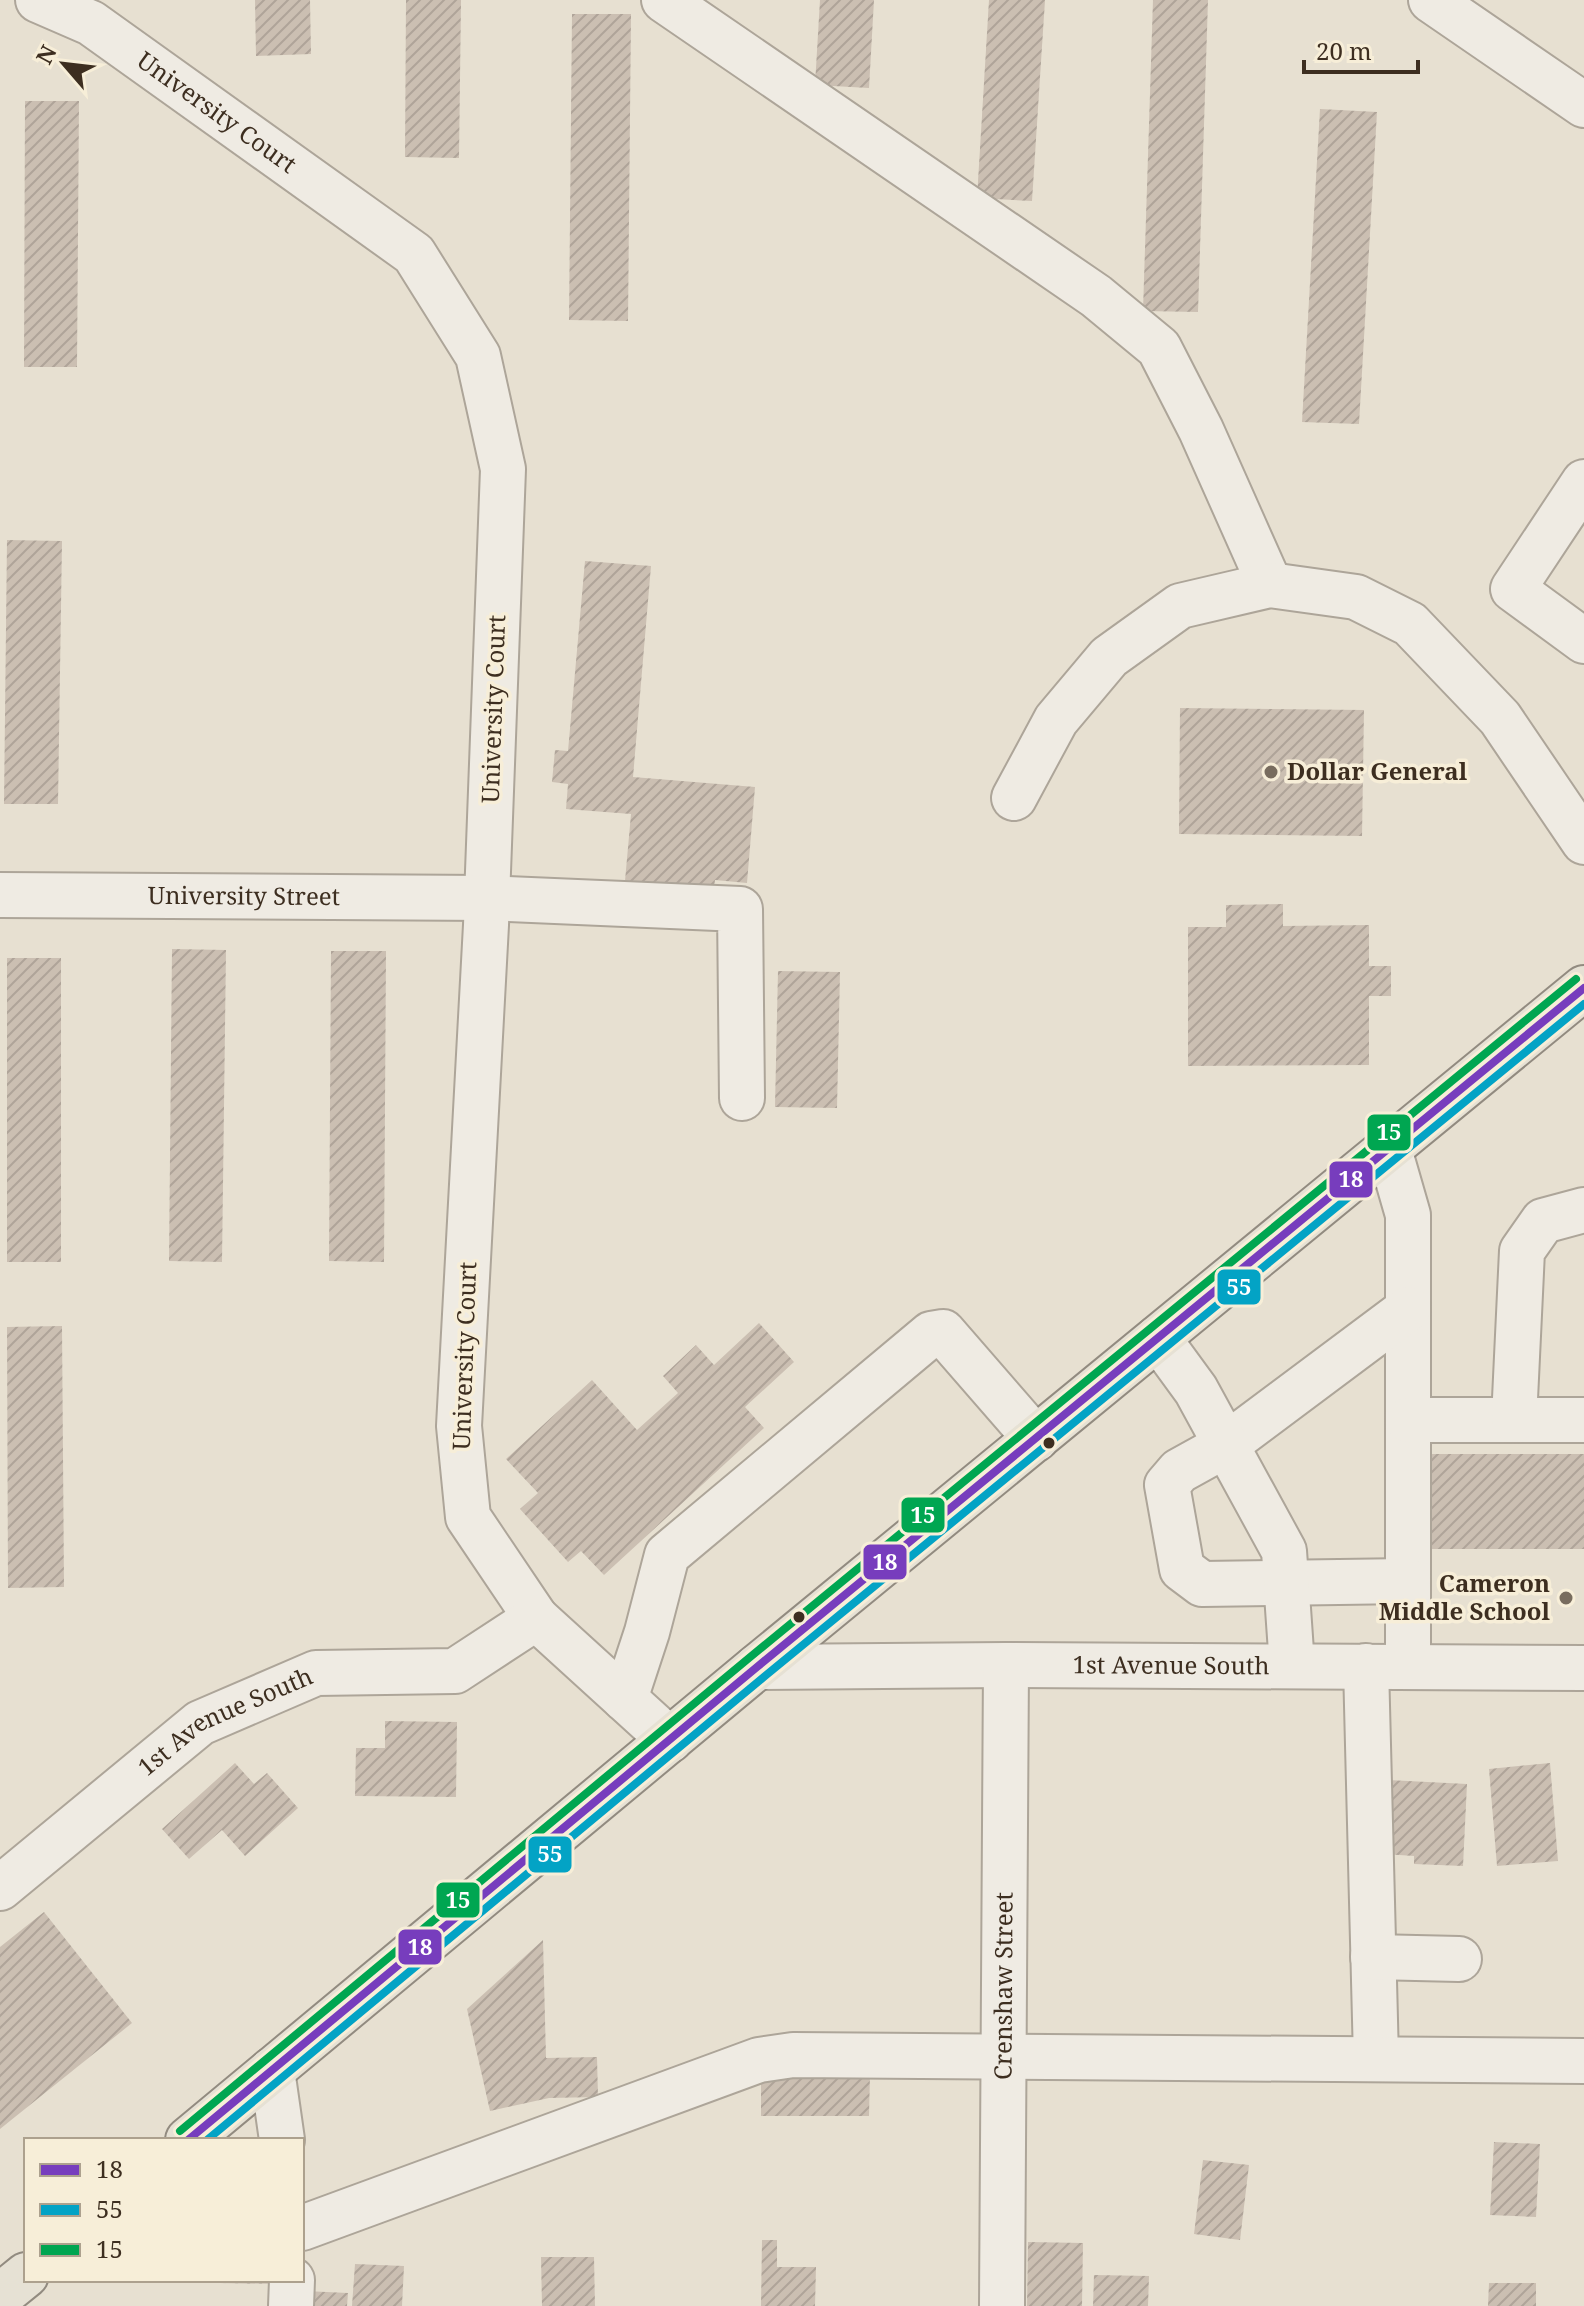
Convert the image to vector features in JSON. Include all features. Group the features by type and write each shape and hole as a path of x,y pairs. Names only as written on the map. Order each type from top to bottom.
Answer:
{"main road":[{"path":"190,2138 757,1667 1584,988"},
{"path":"0,2296 24,2277"}],"street":[{"name":"University Court","path":"38,0 91,23 414,254 478,356 503,469 487,898 459,1426 468,1517 536,1618"},
{"path":"664,0 848,129 1096,296 1159,348 1201,430 1270,585"},
{"path":"1431,0 1584,105"},
{"path":"1584,482 1513,589 1584,641"},
{"path":"1014,798 1056,720 1109,657 1180,606 1270,585 1356,597 1410,624 1500,718 1584,842"},
{"name":"University Street","path":"0,895 487,898 740,909 742,1098"},
{"path":"1376,2059 1373,1957 1387,1667 1408,1581 1408,1215 1389,1149"},
{"path":"1514,1420 1522,1251 1543,1221 1584,1210"},
{"path":"1408,1309 1226,1445 1179,1471 1167,1485 1182,1569 1202,1584 1408,1581"},
{"path":"625,1699 667,1555 931,1334 943,1332 1036,1439"},
{"path":"1158,1338 1196,1390 1284,1551 1292,1666"},
{"path":"1408,1420 1584,1420"},
{"path":"536,1618 670,1740"},
{"name":"1st Avenue South","path":"0,1888 200,1723 316,1673 455,1671 536,1618"},
{"name":"Crenshaw Street","path":"1002,2306 1006,1665"},
{"name":"1st Avenue South","path":"757,1667 1584,1668"},
{"path":"1373,1957 1459,1959"},
{"path":"304,2227 759,2060 793,2055 1584,2061"},
{"path":"272,2070 282,2138"},
{"path":"291,2306 292,2282"}],"building":[{"path":"255,0 310,0 311,54 256,56"},
{"path":"406,0 461,0 459,158 405,157"},
{"path":"820,0 874,0 869,88 815,85"},
{"path":"989,0 1045,0 1032,201 977,198"},
{"path":"1153,0 1208,0 1198,312 1143,311"},
{"path":"572,14 631,14 628,321 569,320"},
{"path":"25,101 79,101 77,367 24,367"},
{"path":"1320,109 1377,112 1359,424 1302,422"},
{"path":"7,540 62,541 58,804 4,804"},
{"path":"585,561 651,566 633,777 755,787 747,883 715,880 714,888 625,881 631,814 566,809 568,784 552,782 555,750 568,751"},
{"name":"Dollar General","path":"1180,708 1364,710 1362,836 1179,834"},
{"path":"1283,904 1283,926 1369,925 1369,966 1391,966 1391,996 1369,996 1369,1065 1188,1066 1188,927 1226,927 1226,905"},
{"path":"172,949 226,950 222,1262 169,1261"},
{"path":"331,951 386,951 384,1262 329,1261"},
{"path":"7,958 61,958 61,1262 7,1262"},
{"path":"778,971 840,972 837,1108 775,1107"},
{"path":"759,1323 794,1362 745,1407 764,1428 604,1575 581,1551 568,1562 520,1509 538,1493 506,1459 592,1380 637,1430 678,1393 663,1376 696,1345 714,1365"},
{"path":"62,1326 64,1587 8,1588 7,1327"},
{"path":"1410,1454 1584,1454 1584,1549 1409,1549"},
{"path":"385,1721 457,1722 456,1797 355,1796 356,1748 385,1748"},
{"path":"235,1763 254,1784 267,1773 298,1808 245,1856 222,1830 189,1859 162,1829"},
{"path":"1550,1763 1558,1861 1497,1866 1489,1769"},
{"path":"1388,1780 1467,1784 1463,1866 1414,1864 1414,1856 1384,1854"},
{"path":"44,1912 132,2023 0,2129 0,1947"},
{"path":"543,1940 546,2058 597,2057 598,2097 549,2098 490,2111 467,2009"},
{"path":"761,2073 870,2074 869,2116 761,2116"},
{"path":"1494,2142 1540,2144 1536,2217 1490,2215"},
{"path":"1203,2160 1249,2165 1240,2240 1194,2234"},
{"path":"762,2240 777,2240 777,2267 816,2267 815,2306 761,2306"},
{"path":"1028,2242 1083,2243 1082,2306 1027,2306"},
{"path":"541,2257 594,2257 595,2306 542,2306"},
{"path":"355,2264 404,2266 402,2306 352,2306"},
{"path":"1094,2275 1149,2276 1148,2306 1093,2306"},
{"path":"278,2282 278,2284 219,2283"},
{"path":"1489,2283 1536,2283 1536,2306 1488,2306"},
{"path":"305,2291 348,2293 347,2306 304,2306"}],"transit line":[{"name":"15","path":"180,2131 749,1658 1576,979"},
{"name":"18","path":"190,2138 757,1667 1584,988"},
{"name":"55","path":"209,2138 765,1676 1584,1004"}],"place":[{"name":"Dollar General","path":"1271,772"},
{"name":"Cameron Middle School","path":"1566,1598"}]}
